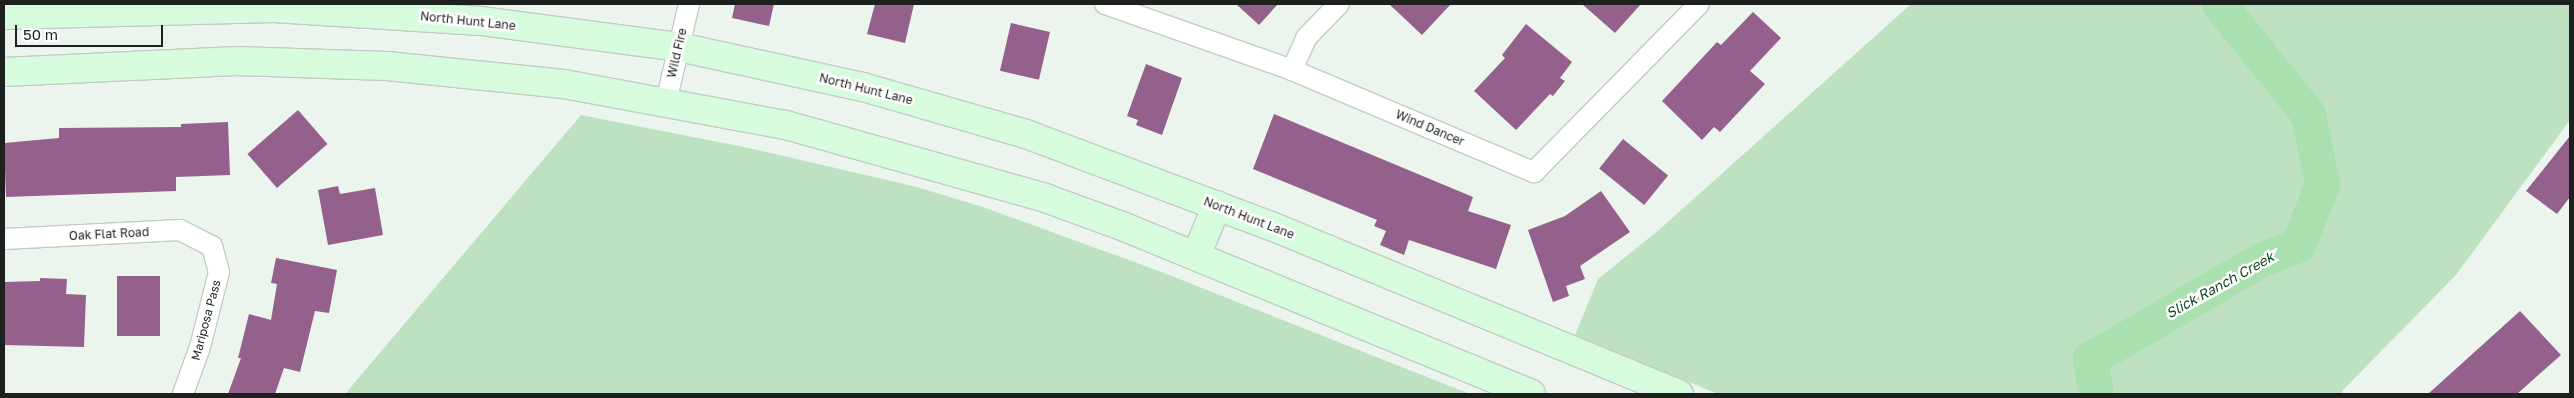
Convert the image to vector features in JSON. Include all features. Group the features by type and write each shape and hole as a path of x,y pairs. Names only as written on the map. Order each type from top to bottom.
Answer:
{"main road":[{"name":"North Hunt Lane","path":"4,15 274,8 481,20 679,47 862,87 1026,134 1217,205 1679,394"},
{"path":"4,72 236,61 358,65 564,84 786,125 1045,198 1196,256 1531,394"},
{"path":"1196,256 1217,205"}],"street":[{"name":"Wild Fire","path":"666,102 689,4"},
{"name":"Wind Dancer","path":"1106,4 1292,70 1534,172 1699,4"},
{"path":"1292,70 1306,38 1339,4"},
{"name":"Oak Flat Road","path":"4,239 180,230 212,246"},
{"name":"Mariposa Pass","path":"183,394 200,347 219,272 212,246"}],"green space":[{"path":"1911,4 2570,4 2570,120 2456,275 2342,391 2343,394 1718,394 1575,335 1598,279 1660,229"},
{"path":"581,115 749,148 913,186 983,207 1159,271 1470,394 345,394"}],"building":[{"path":"735,4 774,4 769,26 732,18"},
{"path":"875,4 914,4 905,43 867,34"},
{"path":"1236,4 1278,4 1259,25"},
{"path":"1389,4 1451,4 1422,35"},
{"path":"1582,4 1641,4 1615,33"},
{"path":"1753,12 1781,38 1750,71 1765,84 1720,132 1714,127 1702,140 1662,101 1717,42 1721,45"},
{"path":"1011,23 1050,32 1039,80 1000,71"},
{"path":"1526,24 1572,62 1560,78 1565,81 1553,96 1550,94 1516,130 1474,91 1505,58 1502,55"},
{"path":"1146,64 1182,78 1162,135 1136,125 1138,120 1127,116"},
{"path":"298,110 328,144 277,188 247,154"},
{"path":"1274,114 1473,197 1468,211 1511,225 1496,269 1409,240 1404,255 1380,245 1386,231 1374,226 1377,220 1253,169"},
{"path":"228,122 230,175 176,177 176,191 6,197 4,143 59,138 59,128 181,127 181,124"},
{"path":"2570,136 2570,197 2557,214 2526,191"},
{"path":"1623,139 1668,176 1644,205 1599,169"},
{"path":"338,186 340,194 375,188 383,235 328,245 318,190"},
{"path":"1601,191 1630,232 1580,266 1585,279 1566,286 1569,296 1553,302 1528,230 1565,216"},
{"path":"276,258 337,270 329,313 315,311 300,372 284,368 275,394 228,394 241,358 238,358 249,314 271,320 277,284 271,283"},
{"path":"117,276 160,276 160,336 117,336"},
{"path":"40,278 67,279 66,294 86,295 84,347 4,345 4,282 40,281"},
{"path":"2520,311 2561,355 2517,394 2428,394"}],"waterway":[{"name":"Slick Ranch Creek","path":"2096,394 2090,359 2260,260 2298,245 2322,184 2308,114 2219,4"}]}
